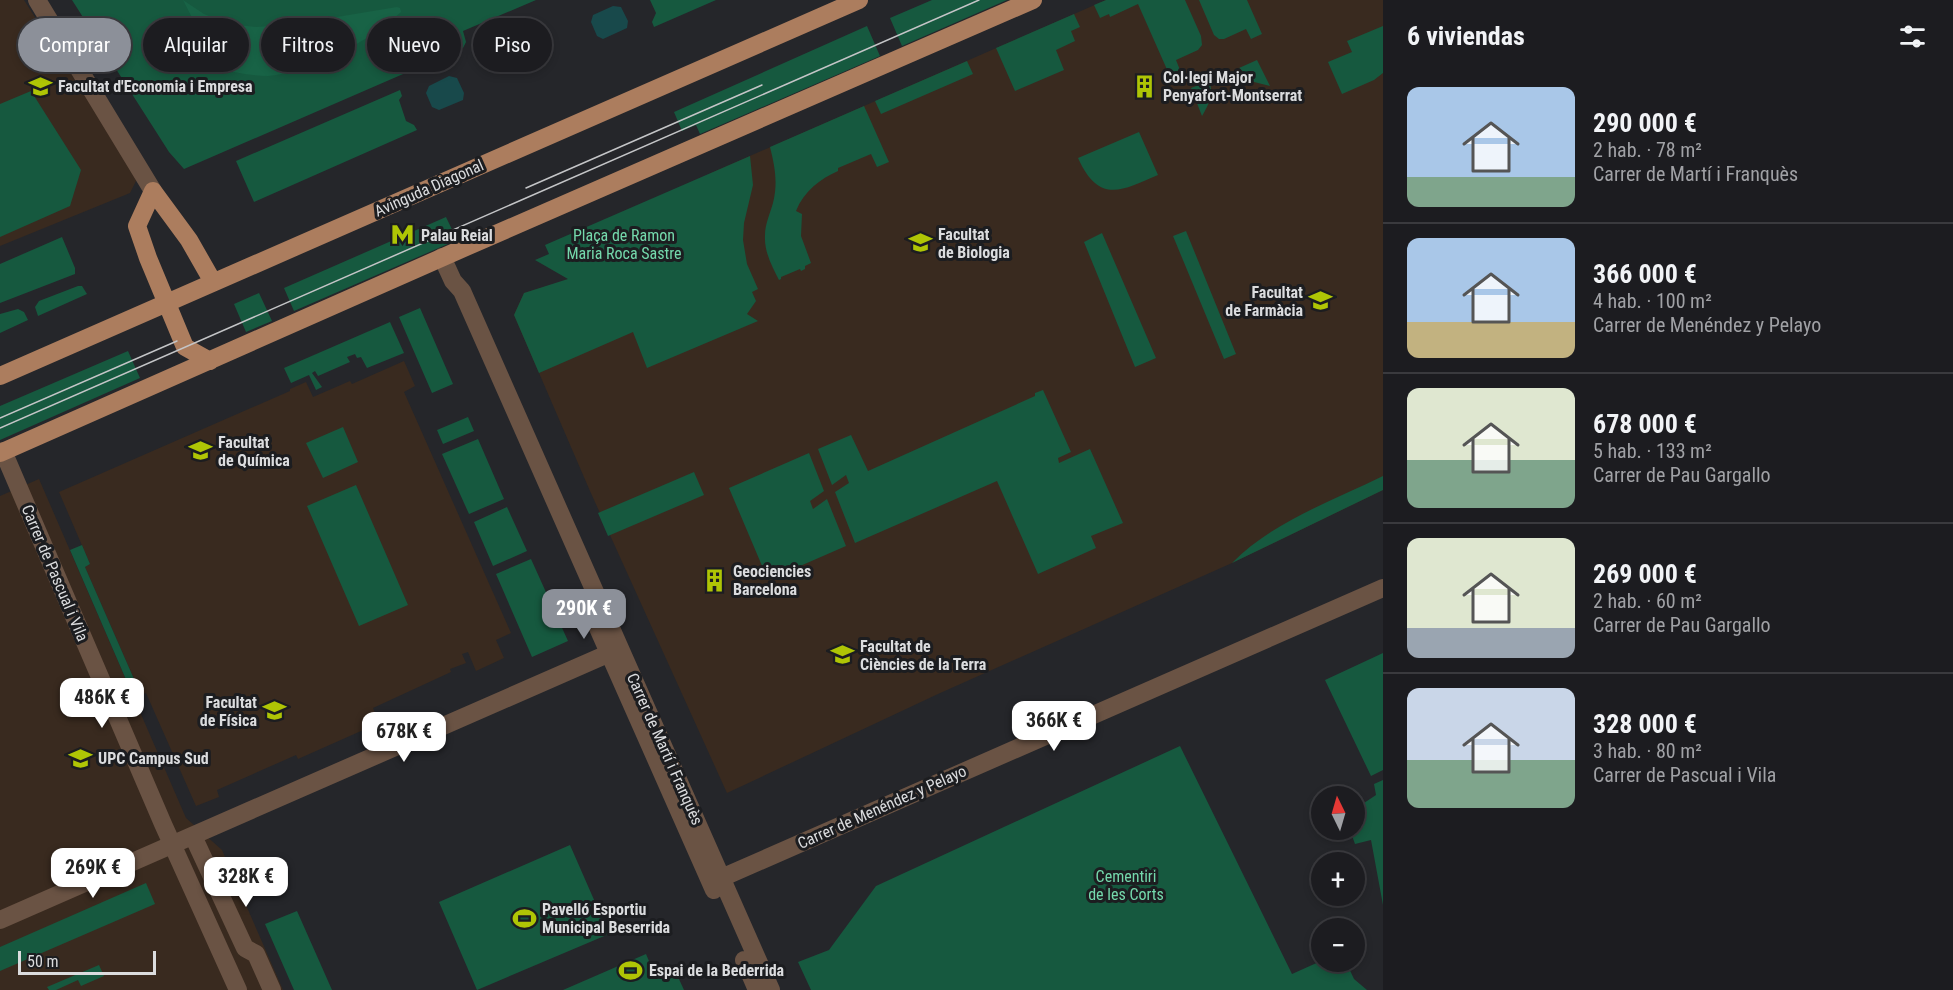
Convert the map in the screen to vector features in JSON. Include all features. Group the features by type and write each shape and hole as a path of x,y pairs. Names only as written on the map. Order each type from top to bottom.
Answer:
{"main road":[{"name":"Avinguda Diagonal","path":"0,375 858,0"},
{"path":"2,452 442,257 1033,0"},
{"path":"210,361 185,347 168,302 147,258 137,226 153,191 189,240 213,282"}],"street":[{"path":"37,0 153,191"},
{"name":"Carrer de Martí i Franquès","path":"442,257 453,281 453,297 615,651 716,880 771,990"},
{"name":"Carrer de Pascual i Vila","path":"2,452 172,845 238,990"},
{"name":"Carrer de Menéndez y Pelayo","path":"716,880 1383,588"},
{"path":"0,920 615,651"},
{"path":"193,836 245,948 256,954 272,990"},
{"name":"Carrer de Martí i Franquès","path":"716,880 758,990"},
{"path":"225,959 245,948"}],"shaded area":[{"name":"Facultat d'Economia i Empresa","path":"0,0 24,0 36,18 18,18 18,72 70,72 134,172 136,181 130,193 0,246"},
{"path":"1106,0 1383,0 1383,490 1232,563 938,694 727,793 590,491 514,315 524,293 570,279 711,173"},
{"path":"404,361 415,386 404,392 511,633 496,640 504,658 476,671 468,652 462,654 466,663 373,708 379,723 298,759 296,755 217,790 219,797 196,806 146,693 141,695 85,567 90,564 59,492 306,382 313,397 350,381 352,384"},
{"name":"UPC Campus Sud","path":"39,479 186,818 222,850 283,990 0,990 0,496"}],"green space":[{"path":"72,0 536,0 494,18 473,18 473,27 463,31 466,42 461,49 461,18 367,18 367,72 408,72 184,169 169,152 118,72 131,72 131,18 83,18"},
{"path":"183,0 214,18 192,18"},
{"path":"650,0 716,0 654,27 652,22 656,13"},
{"path":"932,0 1007,0 902,46 890,18"},
{"path":"1106,0 1185,0 1201,36 1202,45 1198,50 1176,60 1180,70 1169,74 1138,4 1110,17 1109,14 1100,18 1094,5"},
{"path":"1199,0 1247,0 1262,34 1251,39 1246,29 1219,39 1214,35"},
{"path":"400,8 401,12 394,18 367,18 367,38 355,45 355,18 331,18"},
{"path":"1074,14 1080,27 1071,31 1075,41 1056,50 1064,70 1015,91 996,48"},
{"path":"249,26 261,27 261,72 291,72 268,76 233,72 249,72"},
{"path":"867,26 880,56 700,134 696,125 682,131 674,112"},
{"path":"1383,26 1383,73 1374,80 1342,94 1328,62 1352,52 1347,41"},
{"path":"1257,60 1270,86 1254,82 1239,68"},
{"path":"967,61 973,74 881,114 875,101"},
{"path":"1209,81 1210,99 1202,116 1191,88"},
{"path":"400,90 402,96 399,100 406,121 414,125 417,130 254,202 236,161"},
{"path":"31,91 81,170 70,206 0,237 0,104"},
{"path":"864,106 889,162 877,167 871,154 838,168 838,171 819,182 808,192 796,211 802,214 801,236 811,263 805,266 805,269 781,277 779,280 769,259 765,241 776,182 770,147"},
{"path":"1139,132 1158,175 1122,189 1103,188 1094,182 1078,158"},
{"name":"Plaça de Ramon Maria Roca Sastre","path":"750,156 753,185 744,223 743,240 747,264 758,289 752,292 756,301 747,314 758,321 647,368 633,332 539,373 514,315 524,293 568,279 535,260 549,254 545,245"},
{"path":"446,217 457,240 294,311 284,288"},
{"path":"1186,231 1236,354 1224,359 1173,236"},
{"path":"1102,233 1156,358 1135,367 1084,242"},
{"path":"62,237 75,268 75,274 0,303 0,264"},
{"path":"82,286 87,294 38,316 35,307 39,301"},
{"path":"259,293 272,321 246,332 234,304"},
{"path":"420,308 453,384 432,393 399,317"},
{"path":"18,309 24,312 28,320 0,333 0,314"},
{"path":"390,322 404,353 367,368 361,357 357,358 355,354 347,357 350,362 318,376 315,371 312,373 322,387 316,390 309,375 291,383 284,368"},
{"path":"128,351 140,378 0,440 0,406"},
{"path":"1043,390 1071,452 1058,458 1059,463 1090,449 1123,523 1091,536 1096,548 1038,574 997,481 855,543 835,492 849,483 846,475 832,485 818,449 851,435 868,471 1035,396 1035,393"},
{"path":"468,417 474,431 443,444 437,430"},
{"path":"343,427 358,462 323,478 306,443"},
{"path":"478,439 504,499 469,514 442,454"},
{"path":"809,453 824,491 810,501 813,509 827,499 846,546 768,580 729,488"},
{"path":"694,472 704,495 608,536 598,513"},
{"path":"1383,476 1383,490 1232,563 1265,536 1284,524"},
{"path":"356,485 408,605 359,626 307,506"},
{"path":"507,507 527,551 493,566 474,522"},
{"path":"82,545 90,564 85,567 141,695 134,698 70,550"},
{"path":"531,559 568,641 532,657 496,574"},
{"path":"1383,653 1383,770 1371,776 1325,680"},
{"name":"Cementiri de les Corts","path":"1180,746 1292,974 1311,965 1311,972 1351,972 1354,979 1367,990 811,990 798,962 829,950 876,886"},
{"path":"1383,780 1383,905 1371,840 1355,844 1354,840 1365,840 1365,802 1376,795 1374,784"},
{"name":"Pavelló Esportiu Municipal Beserrida","path":"570,845 609,934 477,990 439,902"},
{"path":"146,883 155,904 0,971 0,947"},
{"path":"297,911 332,990 294,990 265,924"},
{"name":"Espai de la Bederrida","path":"646,954 654,973 673,966 684,990 563,990"},
{"path":"99,965 104,976 81,986 78,980 56,990 49,990 47,987"}],"water":[{"path":"613,6 621,7 628,21 627,28 603,39 597,36 591,22 593,15"},
{"path":"449,76 457,78 464,93 463,100 439,110 432,107 426,93 429,86"}],"tram line":[{"path":"0,428 979,0"},
{"path":"526,188 762,85"},
{"path":"0,418 177,341"}],"place":[{"name":"Facultat d'Economia i Empresa","path":"40,86"},
{"name":"Col·legi Major Penyafort-Montserrat","path":"1145,86"},
{"name":"Palau Reial","path":"403,235"},
{"name":"Facultat de Biologia","path":"920,243"},
{"name":"Facultat de Farmàcia","path":"1321,301"},
{"name":"Facultat de Química","path":"200,451"},
{"name":"Geociencies Barcelona","path":"715,580"},
{"name":"Facultat de Ciències de la Terra","path":"842,655"},
{"name":"Facultat de Física","path":"275,711"},
{"name":"UPC Campus Sud","path":"80,758"},
{"name":"Pavelló Esportiu Municipal Beserrida","path":"524,918"},
{"name":"Espai de la Bederrida","path":"631,970"}]}
